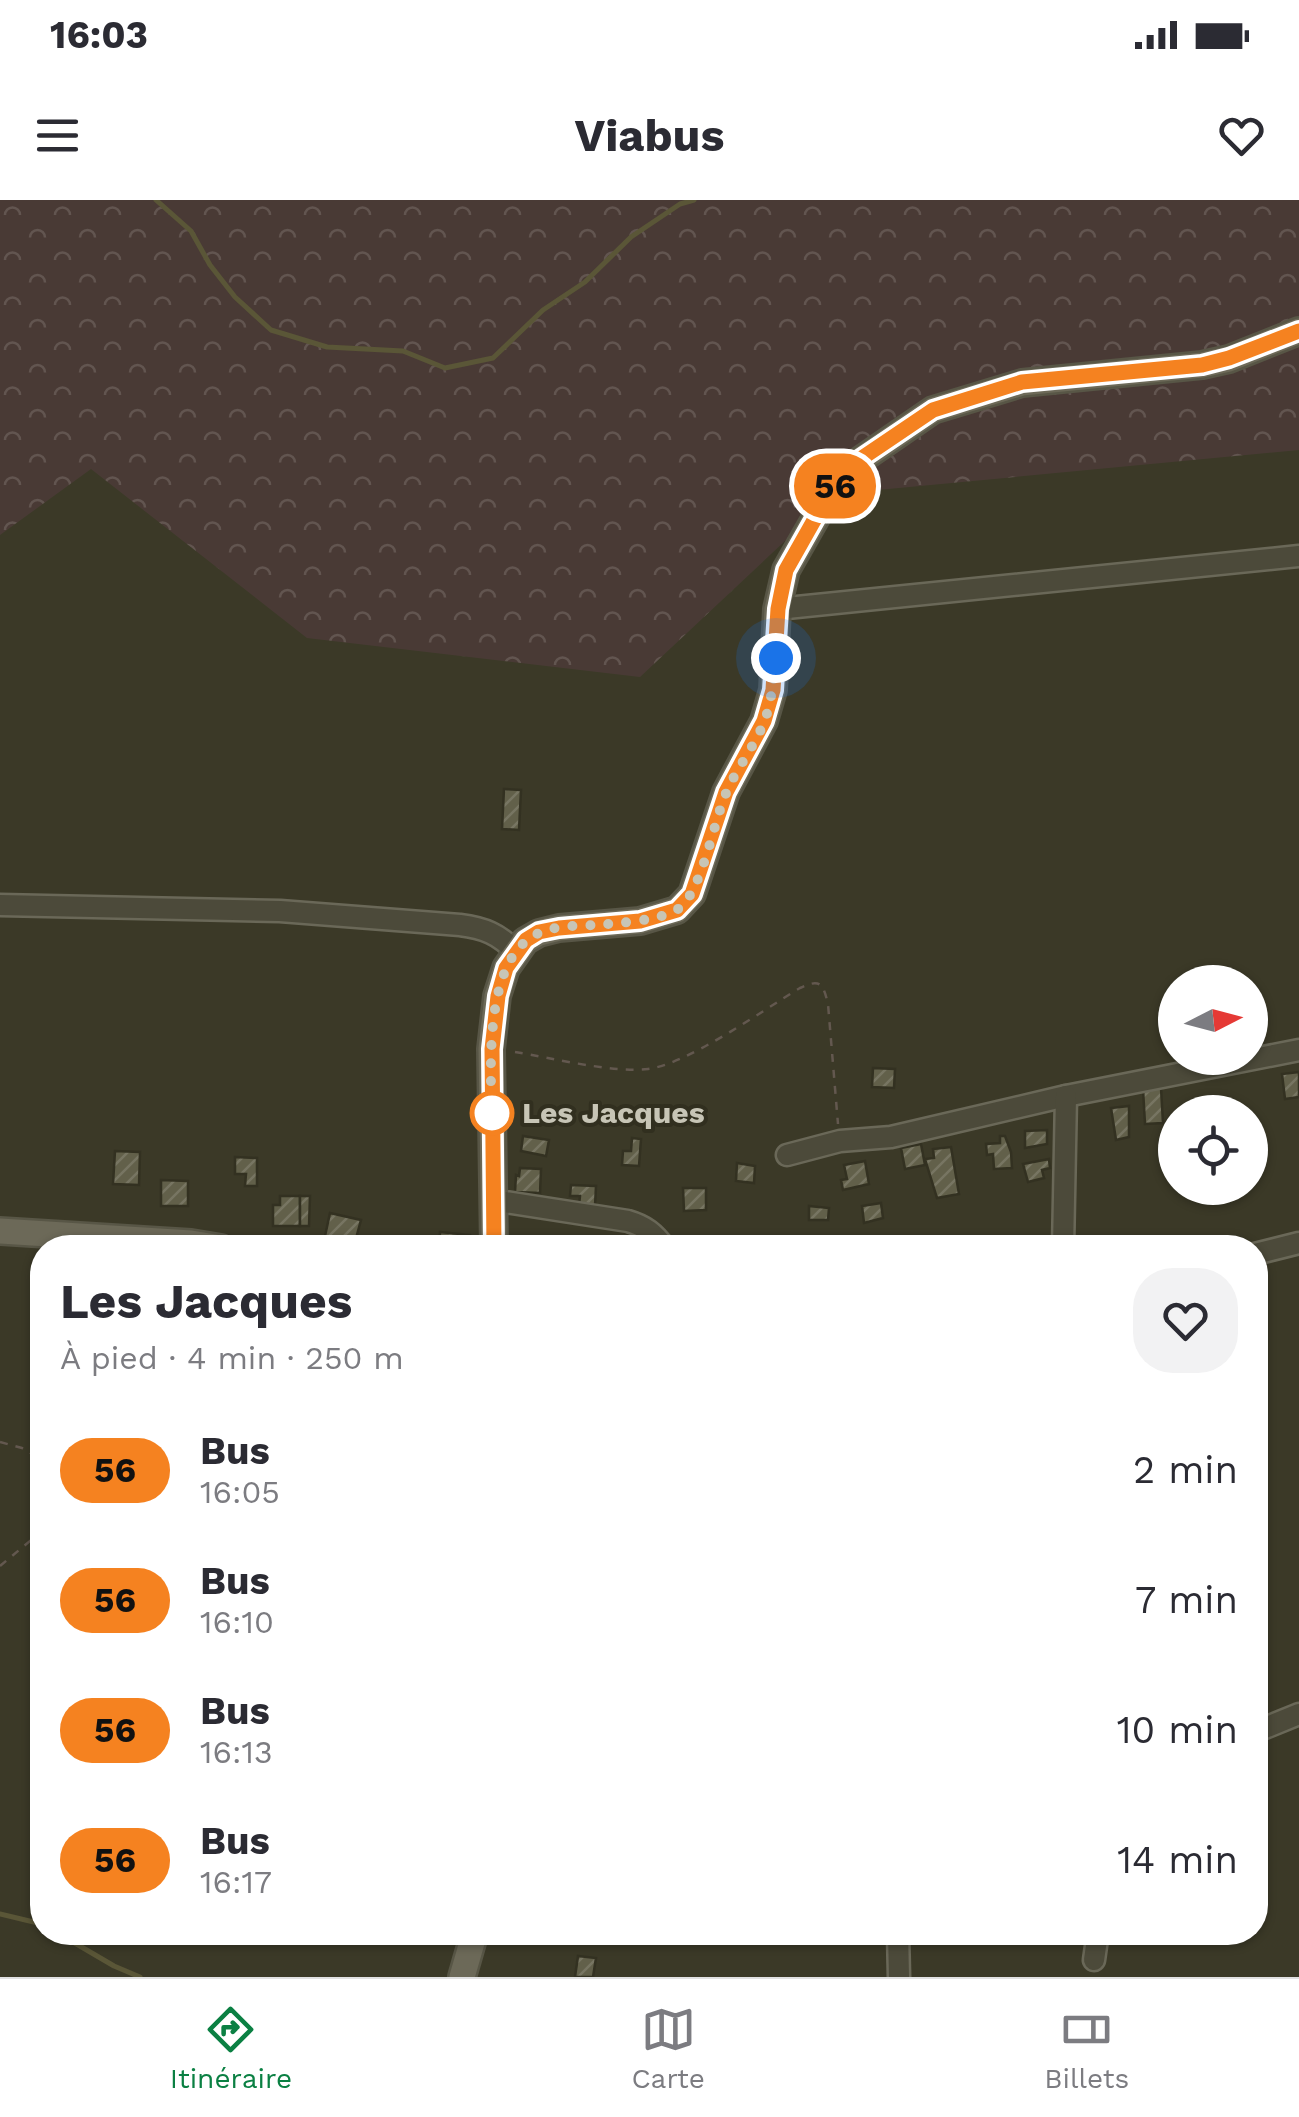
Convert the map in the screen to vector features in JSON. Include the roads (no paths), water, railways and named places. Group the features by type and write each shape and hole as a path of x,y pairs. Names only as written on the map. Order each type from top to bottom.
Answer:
{"main road":[{"path":"493,1235 492,1049 498,996 506,968 526,940 539,932 640,921 677,910 692,894 726,792 764,721 773,690 778,609 786,570 830,492 859,460 933,410 1022,382 1202,365 1299,331"},
{"path":"0,1231 64,1235"},
{"path":"462,1977 471,1945"}],"street":[{"path":"778,609 1299,556"},
{"path":"0,904 280,912 460,925 483,928 502,938 516,952"},
{"path":"788,1155 840,1141 891,1137 1066,1096 1299,1050"},
{"path":"1063,1235 1066,1096"},
{"path":"492,1200 628,1220 655,1235"},
{"path":"1268,1251 1299,1243"},
{"path":"1268,1727 1299,1714"},
{"path":"898,1945 899,1977"},
{"path":"1094,1960 1096,1945"}],"waterway":[{"path":"156,200 191,231 210,265 235,297 271,330 327,347 403,351 445,368 493,358 543,310 585,282 631,237 680,204 694,200"},
{"path":"0,1914 30,1921"},
{"path":"78,1945 140,1977"}],"place":[{"name":"Les Jacques","path":"492,1113"}]}
